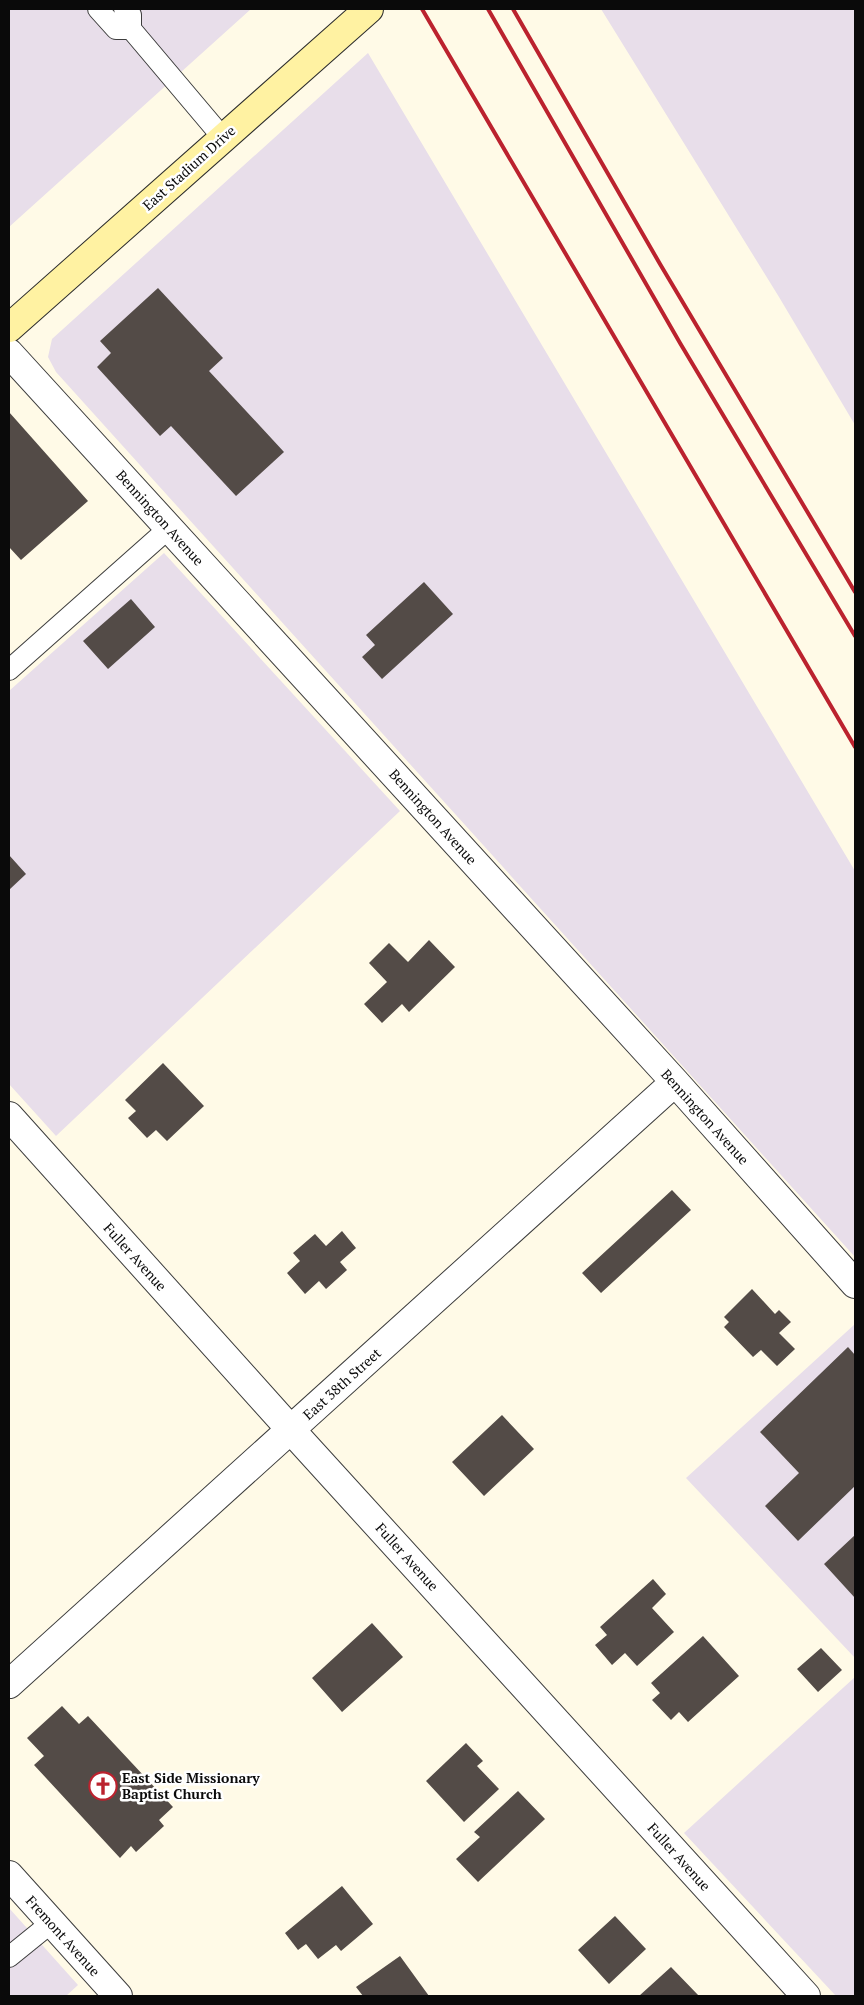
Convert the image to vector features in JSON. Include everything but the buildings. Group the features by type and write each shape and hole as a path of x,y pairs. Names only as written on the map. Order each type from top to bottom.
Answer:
{"main road":[{"name":"East Stadium Drive","path":"9,328 369,9"}],"street":[{"name":"Bennington Avenue","path":"9,353 675,1082 855,1284"},
{"name":"East 38th Street","path":"9,1684 675,1082"},
{"name":"Fuller Avenue","path":"9,1116 291,1430 806,1996"},
{"name":"Fremont Avenue","path":"9,1875 118,1996"}],"lane":[{"path":"98,9 116,29 131,29"},
{"path":"124,9 130,15 131,29 223,138"},
{"path":"9,670 169,528"},
{"path":"9,1957 51,1923"}],"shaded area":[{"path":"9,9 251,9 9,227"},
{"path":"601,9 855,9 855,425 779,297"},
{"path":"368,53 855,871 855,1257 56,372 48,357 52,339"},
{"path":"164,553 400,811 56,1136 9,1084 9,691"},
{"path":"855,1324 855,1658 686,1478"},
{"path":"855,1677 855,1996 836,1996 684,1833"},
{"path":"9,1908 78,1985 66,1996 9,1996"}],"railway":[{"path":"422,9 855,747"},
{"path":"488,9 680,343 855,636"},
{"path":"513,9 660,264 855,592"}],"place":[{"name":"East Side Missionary Baptist Church","path":"103,1786"}]}
